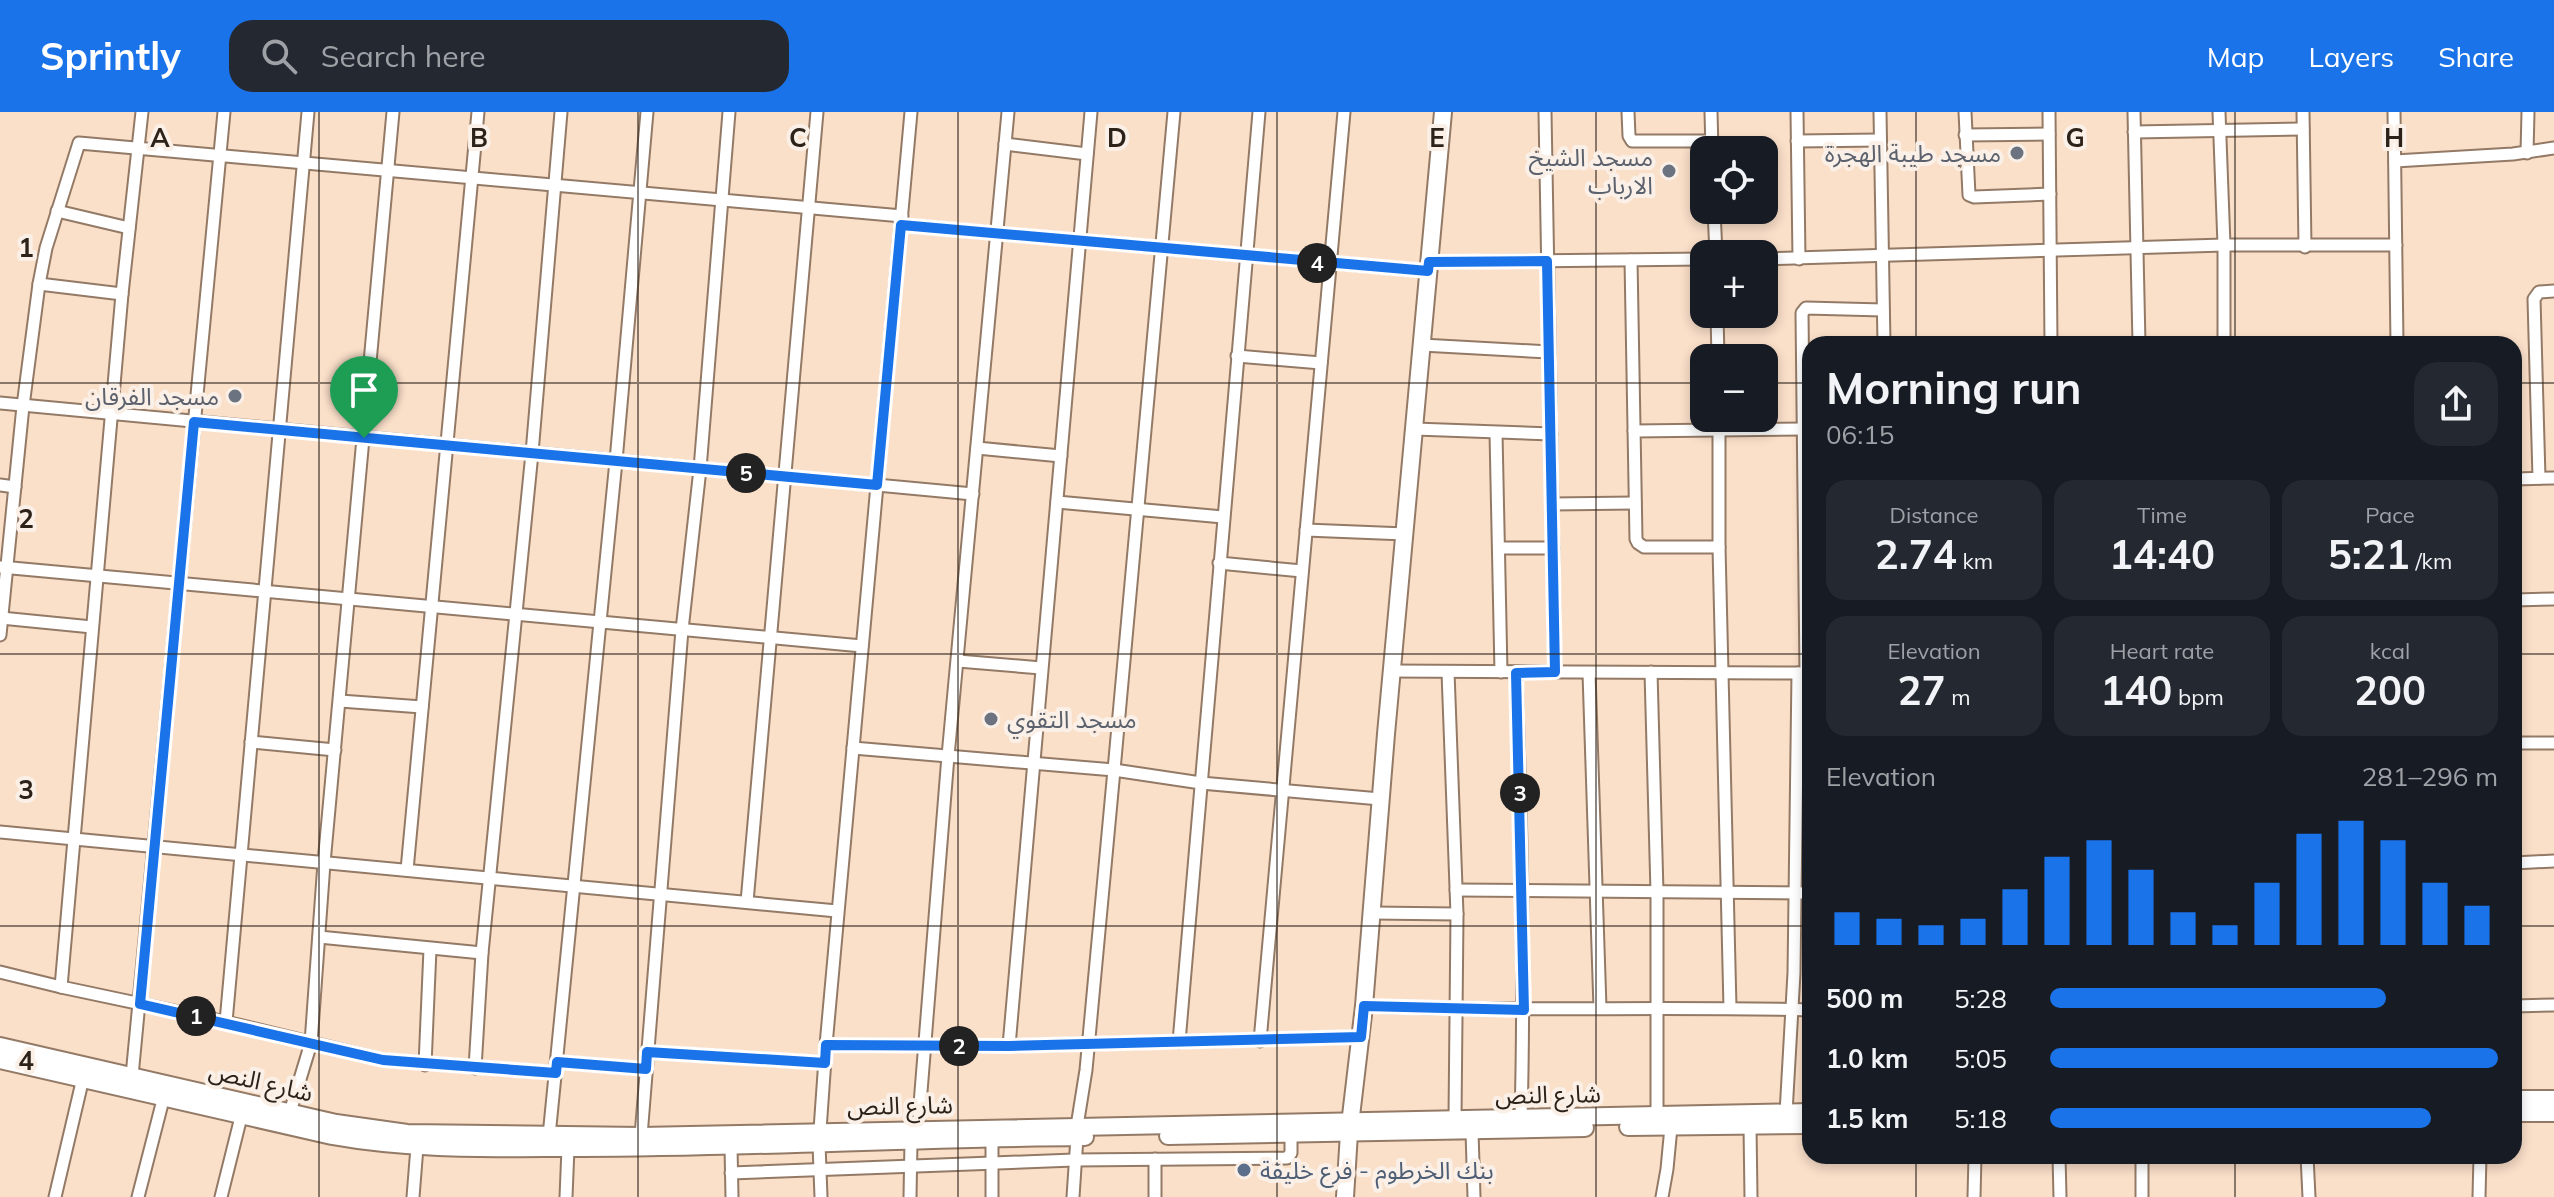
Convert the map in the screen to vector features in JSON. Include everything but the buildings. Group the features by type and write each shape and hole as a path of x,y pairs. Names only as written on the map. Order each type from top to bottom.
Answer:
{"main road":[{"path":"1345,1197 1443,112"},
{"name":"شارع النص","path":"0,1046 392,1132 820,1137 1350,1127 1472,1131 1662,1124 1802,1112"},
{"name":"شارع النص","path":"0,1060 383,1145 568,1148 731,1146 820,1137"},
{"path":"2522,1099 2554,1099"},
{"path":"2522,1113 2554,1113"},
{"name":"شارع النص","path":"915,1135 992,1140 1077,1131 1231,1136 1291,1134 1455,1119 1521,1118 1662,1124 1802,1125"}],"street":[{"path":"61,987 122,294 142,112"},
{"path":"132,1076 224,112"},
{"path":"226,1022 308,112"},
{"path":"290,1112 311,1043 324,863 393,112"},
{"path":"407,870 478,112"},
{"path":"475,1068 482,953 532,453 561,112"},
{"path":"549,1136 647,112"},
{"path":"641,1136 682,630 700,469 729,112"},
{"path":"747,902 817,112"},
{"path":"821,1197 820,1137 837,911 911,112"},
{"path":"910,1197 910,1167 926,1046 948,756 1008,112"},
{"path":"1009,1046 1091,112"},
{"path":"1073,1197 1074,1160 1088,1044 1174,112"},
{"path":"1179,1042 1259,112"},
{"path":"1260,1041 1344,112"},
{"path":"1545,112 1555,672"},
{"path":"1628,112 1632,141 1690,144"},
{"path":"1711,112 1712,136"},
{"path":"1797,112 1799,259"},
{"path":"1880,112 1884,336"},
{"path":"1965,112 1967,189 1970,196 2050,194"},
{"path":"2049,112 2051,336"},
{"path":"2134,112 2139,336"},
{"path":"2219,112 2224,336"},
{"path":"2303,112 2305,247"},
{"path":"2394,112 2397,336"},
{"path":"2527,153 2528,112"},
{"path":"2134,132 2303,129"},
{"path":"1965,135 2049,134"},
{"path":"1797,141 1880,140"},
{"path":"0,635 3,567 39,284 57,211 79,143 809,208 997,234 1330,264 1428,266 1690,259"},
{"path":"1005,144 1087,154"},
{"path":"2395,161 2527,153 2554,148"},
{"path":"57,211 129,228"},
{"path":"1778,259 2224,245 2396,245"},
{"path":"1631,260 1636,539 1640,546 1719,547"},
{"path":"39,284 122,294"},
{"path":"2539,478 2534,299 2539,292 2554,291"},
{"path":"1805,336 1804,309 1883,310"},
{"path":"1422,345 1549,352"},
{"path":"1237,356 1321,363"},
{"path":"0,403 973,494"},
{"path":"1634,431 1690,426"},
{"path":"1778,427 1802,429"},
{"path":"1415,429 1551,434"},
{"path":"1719,432 1730,1008"},
{"path":"1496,433 1501,672"},
{"path":"977,448 1061,456"},
{"path":"2522,479 2554,478"},
{"path":"0,485 15,487"},
{"path":"1057,502 1223,517"},
{"path":"1552,504 1635,503"},
{"path":"1306,530 1405,534"},
{"path":"1499,548 1553,548"},
{"path":"1219,563 1302,571"},
{"path":"3,567 862,646"},
{"path":"2522,600 2554,599"},
{"path":"1,618 92,627"},
{"path":"958,661 1041,668"},
{"path":"1391,671 1802,673"},
{"path":"1448,672 1457,914 1455,1119"},
{"path":"1651,672 1657,1009 1667,1169 1662,1197"},
{"path":"1516,673 1523,890 1521,1118"},
{"path":"1589,673 1600,1008"},
{"path":"340,701 422,707"},
{"path":"1786,1113 1802,739"},
{"path":"251,742 335,750"},
{"path":"2522,743 2554,743"},
{"path":"853,748 1114,770 1201,783 1380,799"},
{"path":"0,832 837,911"},
{"path":"2522,863 2554,861"},
{"path":"1456,890 1802,893"},
{"path":"1372,913 1457,914"},
{"path":"319,937 482,953"},
{"path":"425,1065 430,949"},
{"path":"0,972 383,1060 475,1068 646,1069"},
{"path":"2522,1006 2554,1005"},
{"path":"1364,1006 1458,1010 1802,1010"},
{"path":"826,1045 1009,1046 1361,1037"},
{"path":"647,1052 825,1063"},
{"path":"55,1197 83,1078"},
{"path":"138,1197 164,1096"},
{"path":"221,1197 242,1113"},
{"path":"1750,1126 1751,1197"},
{"path":"1472,1131 1474,1197"},
{"path":"731,1173 1074,1160 1287,1158 1291,1153 1291,1134"},
{"path":"1230,1157 1231,1136"},
{"path":"992,1140 992,1197"},
{"path":"731,1146 732,1197"},
{"path":"413,1197 417,1147"},
{"path":"566,1197 568,1148"},
{"path":"1155,1159 1155,1197"},
{"path":"1974,1197 1975,1164"},
{"path":"2059,1164 2060,1197"},
{"path":"2142,1164 2142,1197"},
{"path":"2307,1164 2309,1197"},
{"path":"2479,1197 2480,1164"}],"place":[{"name":"مسجد طيبة الهجرة","path":"2017,153"},
{"name":"مسجد الشيخ الارباب","path":"1669,171"},
{"name":"مسجد الفرقان","path":"235,396"},
{"name":"مسجد التقوي","path":"991,719"},
{"name":"بنك الخرطوم - فرع خليفة","path":"1244,1170"}],"route":[{"path":"901,225 1428,271 1429,262 1547,261 1555,672 1516,673 1524,1010 1364,1006 1361,1037 1009,1046 826,1045 825,1063 647,1052 646,1069 557,1062 556,1073 383,1060 140,1004 194,422 364,438 877,485 901,225"}]}
